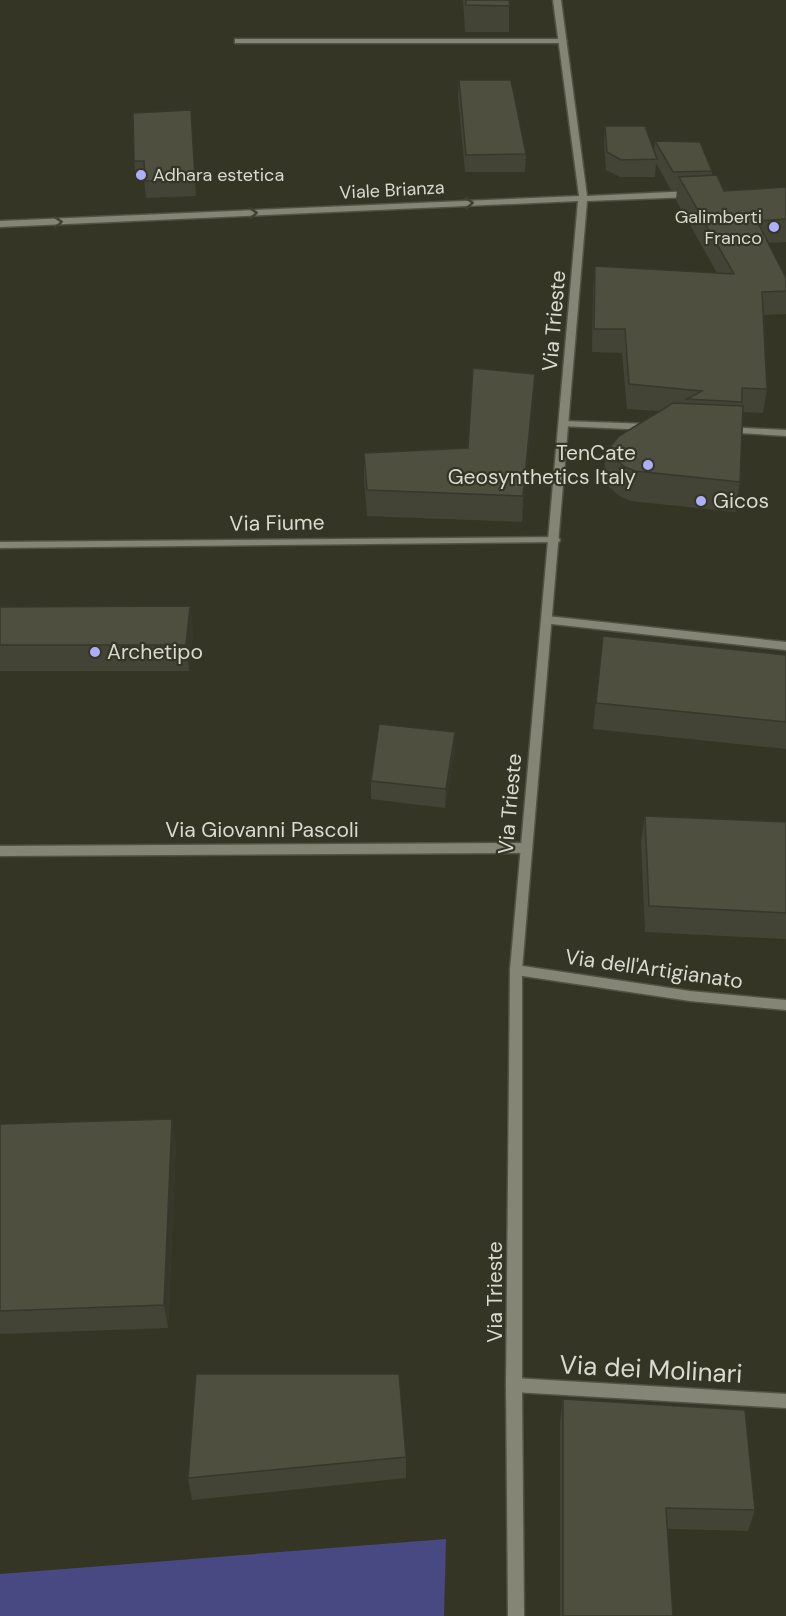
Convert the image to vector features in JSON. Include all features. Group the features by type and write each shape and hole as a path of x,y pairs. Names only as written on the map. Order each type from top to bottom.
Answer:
{"street":[{"name":"Via Trieste","path":"516,1616 514,1384 516,970 583,198 557,0"},
{"path":"238,41 563,41"},
{"name":"Viale Brianza","path":"0,224 705,193"},
{"path":"564,424 658,427"},
{"path":"716,430 786,433"},
{"name":"Via Fiume","path":"0,545 555,540"},
{"path":"547,620 786,646"},
{"name":"Via Giovanni Pascoli","path":"0,851 525,849"},
{"name":"Via dell'Artigianato","path":"516,970 690,996 786,1005"},
{"name":"Via dei Molinari","path":"514,1384 786,1401"}],"shaded area":[{"path":"446,1539 444,1616 0,1616 0,1574"}],"building":[{"path":"466,0 509,0 510,6 466,5"},
{"path":"459,80 511,80 526,154 466,155"},
{"path":"191,110 195,179 145,181 144,161 134,161 133,113"},
{"path":"605,126 645,126 657,159 621,160 607,152"},
{"path":"655,141 700,142 712,171 673,172"},
{"path":"717,175 724,191 786,187 786,219 757,221 786,278 786,291 762,292 767,389 742,388 742,402 687,399 702,391 629,384 625,329 594,329 595,266 734,274 679,177"},
{"path":"473,368 535,374 523,496 367,490 364,453 468,448"},
{"path":"673,403 743,406 740,482 635,471 625,467 606,452 619,436"},
{"path":"190,606 186,645 0,645 0,607"},
{"path":"603,636 786,655 786,722 596,703"},
{"path":"379,724 455,732 446,789 371,781"},
{"path":"645,816 786,822 786,913 649,906"},
{"path":"172,1119 164,1305 0,1311 0,1124"},
{"path":"196,1374 399,1374 406,1457 188,1478"},
{"path":"563,1399 745,1410 755,1510 666,1508 673,1616 563,1616"}],"place":[{"name":"Adhara estetica","path":"141,175"},
{"name":"Galimberti Franco","path":"774,227"},
{"name":"TenCate Geosynthetics Italy","path":"648,465"},
{"name":"Gicos","path":"701,501"},
{"name":"Archetipo","path":"95,652"}]}
